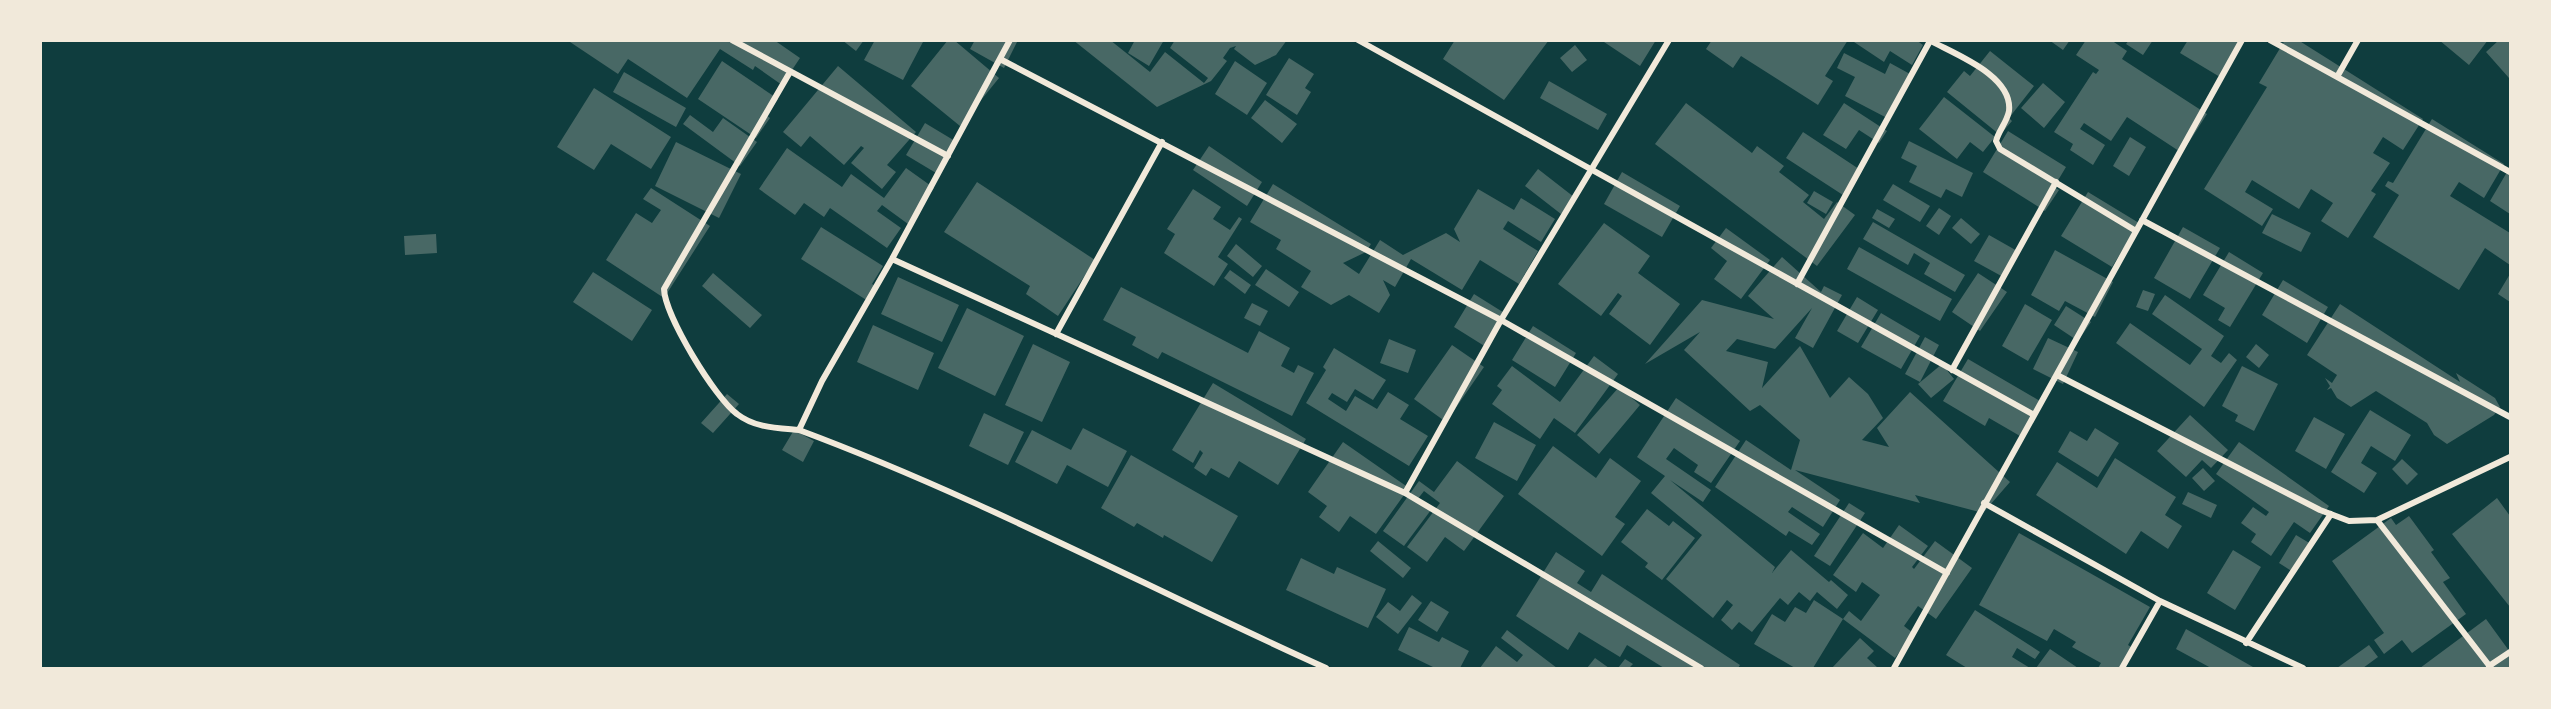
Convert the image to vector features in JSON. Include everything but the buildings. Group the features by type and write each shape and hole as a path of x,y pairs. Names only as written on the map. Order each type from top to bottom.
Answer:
{"street":[{"path":"732,40 948,156"},
{"path":"799,430 822,381 892,259 1010,40"},
{"path":"1358,40 2034,415"},
{"path":"1405,493 1501,320 1669,40"},
{"path":"1894,669 2242,40"},
{"path":"2270,40 2511,172"},
{"path":"2337,77 2358,40"},
{"path":"1797,284 1929,41 1987,72 2003,87 2009,104 2008,113 1997,137 1998,146 2136,231"},
{"path":"1000,59 1501,320 1947,573"},
{"path":"790,72 664,289 666,302 691,352 727,405 751,422 768,428 799,430 843,446 985,509 1326,669"},
{"path":"1056,334 1162,142"},
{"path":"1952,370 2056,182"},
{"path":"2142,220 2511,417"},
{"path":"892,259 1405,493 1701,669"},
{"path":"2056,375 2349,521 2377,520 2511,457"},
{"path":"1984,503 2160,601 2303,669"},
{"path":"2246,643 2331,514"},
{"path":"2377,520 2490,668 2511,652"},
{"path":"2122,669 2160,601"}]}
